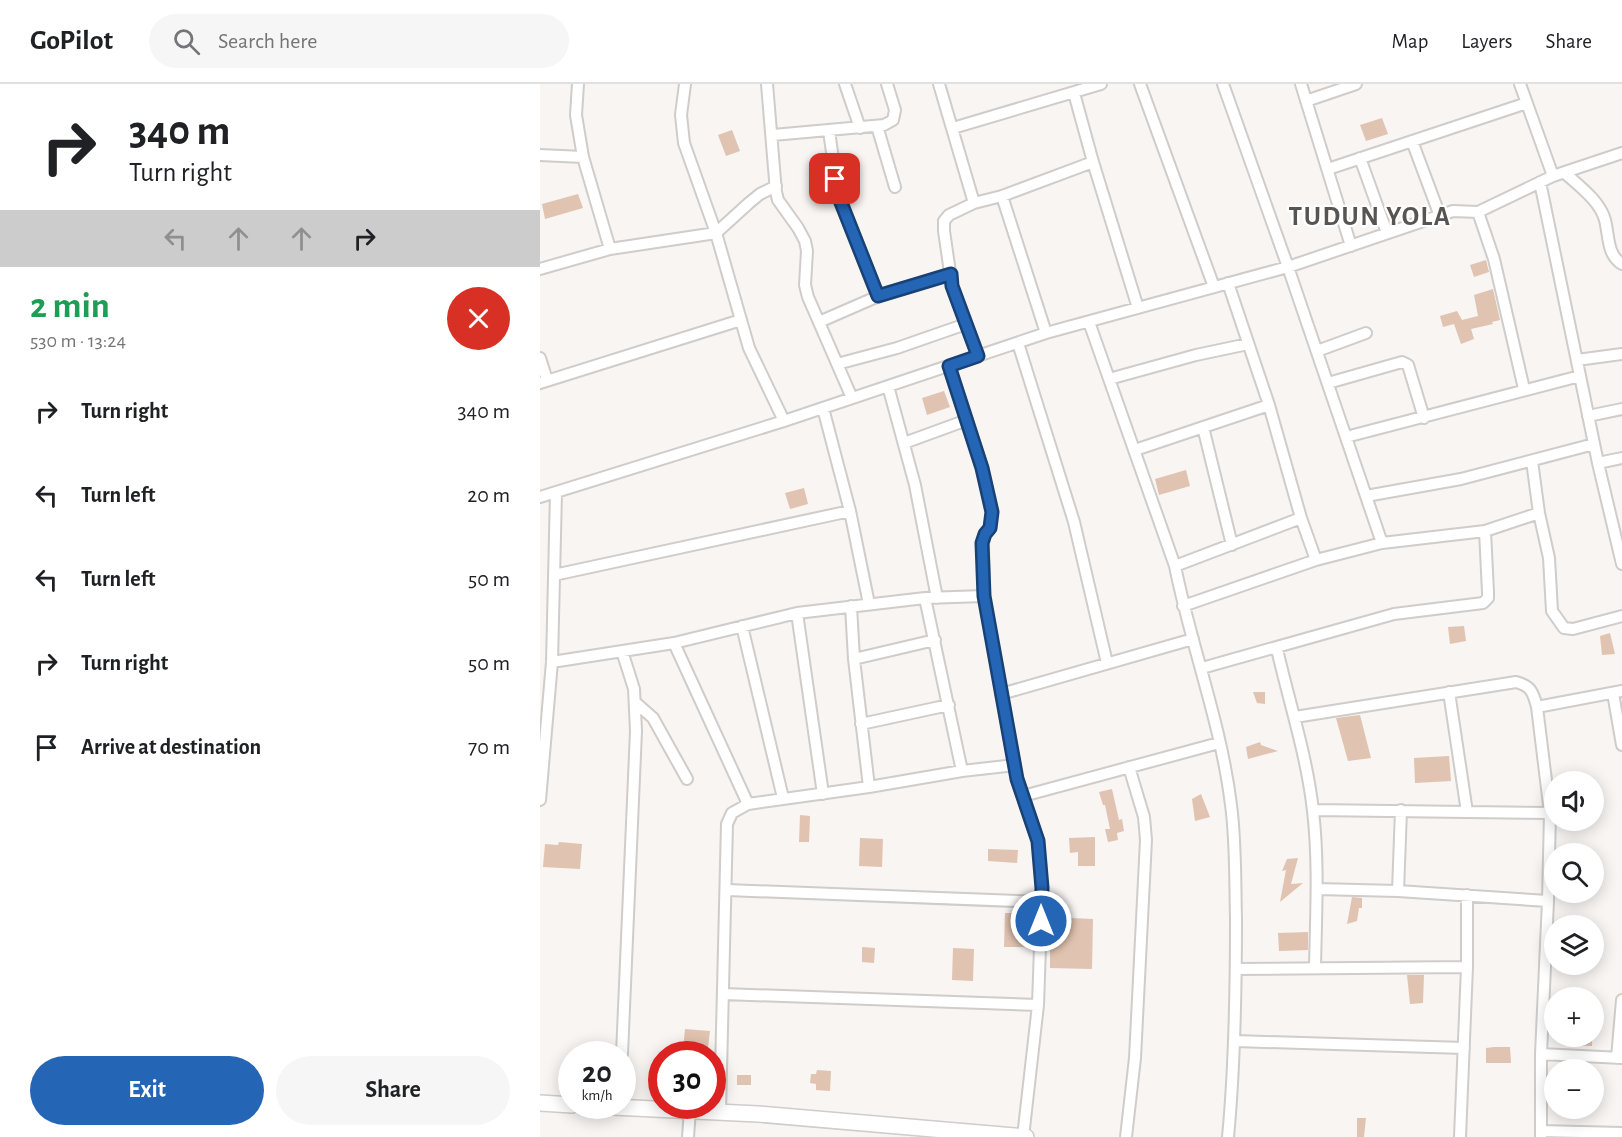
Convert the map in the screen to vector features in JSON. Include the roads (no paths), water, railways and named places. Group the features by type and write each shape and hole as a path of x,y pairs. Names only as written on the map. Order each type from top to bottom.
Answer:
{"street":[{"path":"578,84 576,115 583,157 610,249"},
{"path":"685,84 681,115 684,143 716,233 749,348 784,421"},
{"path":"768,84 778,200 805,241 808,297 852,398"},
{"path":"845,84 860,128"},
{"path":"772,135 884,125 893,120 895,114 887,84"},
{"path":"939,84 974,203"},
{"path":"953,128 1101,84"},
{"path":"1140,84 1214,287"},
{"path":"1223,84 1382,543"},
{"path":"1301,84 1351,246"},
{"path":"1306,101 1356,84"},
{"path":"1520,84 1553,176"},
{"path":"1074,93 1138,308"},
{"path":"1328,168 1527,103"},
{"path":"877,126 895,187"},
{"path":"829,131 838,195 878,296"},
{"path":"1413,141 1440,216"},
{"path":"540,497 784,421 1046,333 1288,267 1453,211 1478,212 1553,176 1622,153"},
{"path":"540,155 583,157"},
{"path":"1360,158 1387,233"},
{"path":"978,356 952,286 944,221 949,215 974,203 1002,196 1093,162"},
{"path":"1565,173 1601,210 1614,258 1622,264"},
{"path":"1540,182 1598,463 1622,564"},
{"path":"540,269 610,249 716,233 749,203 776,186"},
{"path":"1002,196 1046,333"},
{"path":"1478,212 1494,259 1524,389"},
{"path":"819,322 878,296 951,274"},
{"path":"1228,283 1269,405 1301,518 1316,560"},
{"path":"540,358 544,381 741,320"},
{"path":"1089,321 1175,566 1183,606 1202,668 1231,805 1236,887 1236,969 1235,1041 1228,1137"},
{"path":"837,364 897,348 966,324"},
{"path":"1317,351 1366,333"},
{"path":"1018,343 1074,522 1107,663"},
{"path":"1109,379 1196,355 1248,344"},
{"path":"1577,360 1622,354"},
{"path":"1328,383 1402,362 1408,365 1412,373 1424,418"},
{"path":"726,1112 1025,1137 1038,1005 1041,902 1038,841 1015,765 1000,694 984,596 982,543 990,528 992,512 982,468 949,366"},
{"path":"1346,437 1580,376"},
{"path":"888,386 915,485 937,598"},
{"path":"1134,450 1269,405"},
{"path":"823,408 850,511 869,604"},
{"path":"1588,416 1622,409"},
{"path":"904,443 966,420"},
{"path":"1203,427 1232,545"},
{"path":"1366,496 1461,479 1594,444"},
{"path":"1598,463 1622,458"},
{"path":"1532,461 1539,513 1549,558 1552,611 1564,628 1573,629 1622,616"},
{"path":"540,800 552,662 556,493"},
{"path":"554,575 850,511"},
{"path":"1183,606 1316,560 1382,543 1485,531 1539,513"},
{"path":"1175,566 1301,518"},
{"path":"1202,668 1277,649 1394,614 1483,603 1488,598 1485,531"},
{"path":"552,662 674,643 797,613 925,598 984,596"},
{"path":"925,598 962,771"},
{"path":"851,606 854,659 869,787"},
{"path":"797,613 822,794"},
{"path":"742,626 783,798"},
{"path":"1000,694 1193,639"},
{"path":"854,659 935,640"},
{"path":"674,643 748,804"},
{"path":"1277,649 1295,717 1313,810 1317,889 1315,967"},
{"path":"622,651 636,703 623,1041"},
{"path":"1295,717 1516,682 1526,685 1533,691 1545,771"},
{"path":"1449,692 1467,812"},
{"path":"1537,707 1618,692 1622,745"},
{"path":"636,703 653,718 687,779"},
{"path":"861,724 949,705"},
{"path":"1023,796 1219,743"},
{"path":"722,1041 727,824 732,813 748,804 783,798 1015,765"},
{"path":"1126,1137 1135,1058 1146,840 1144,817 1129,767"},
{"path":"1313,810 1544,813"},
{"path":"1398,891 1401,810"},
{"path":"1317,889 1398,891 1544,901"},
{"path":"727,890 1041,902"},
{"path":"1460,1137 1467,967 1467,895"},
{"path":"1548,903 1541,1054 1541,1134 1622,1133"},
{"path":"1236,969 1467,967"},
{"path":"723,994 1038,1005"},
{"path":"1541,1054 1619,1058 1622,1000"},
{"path":"1235,1041 1464,1048"},
{"path":"540,1103 558,1104"},
{"path":"688,1137 689,1119"}],"district":[{"name":"TUDUN YOLA","path":"1370,216"}]}
